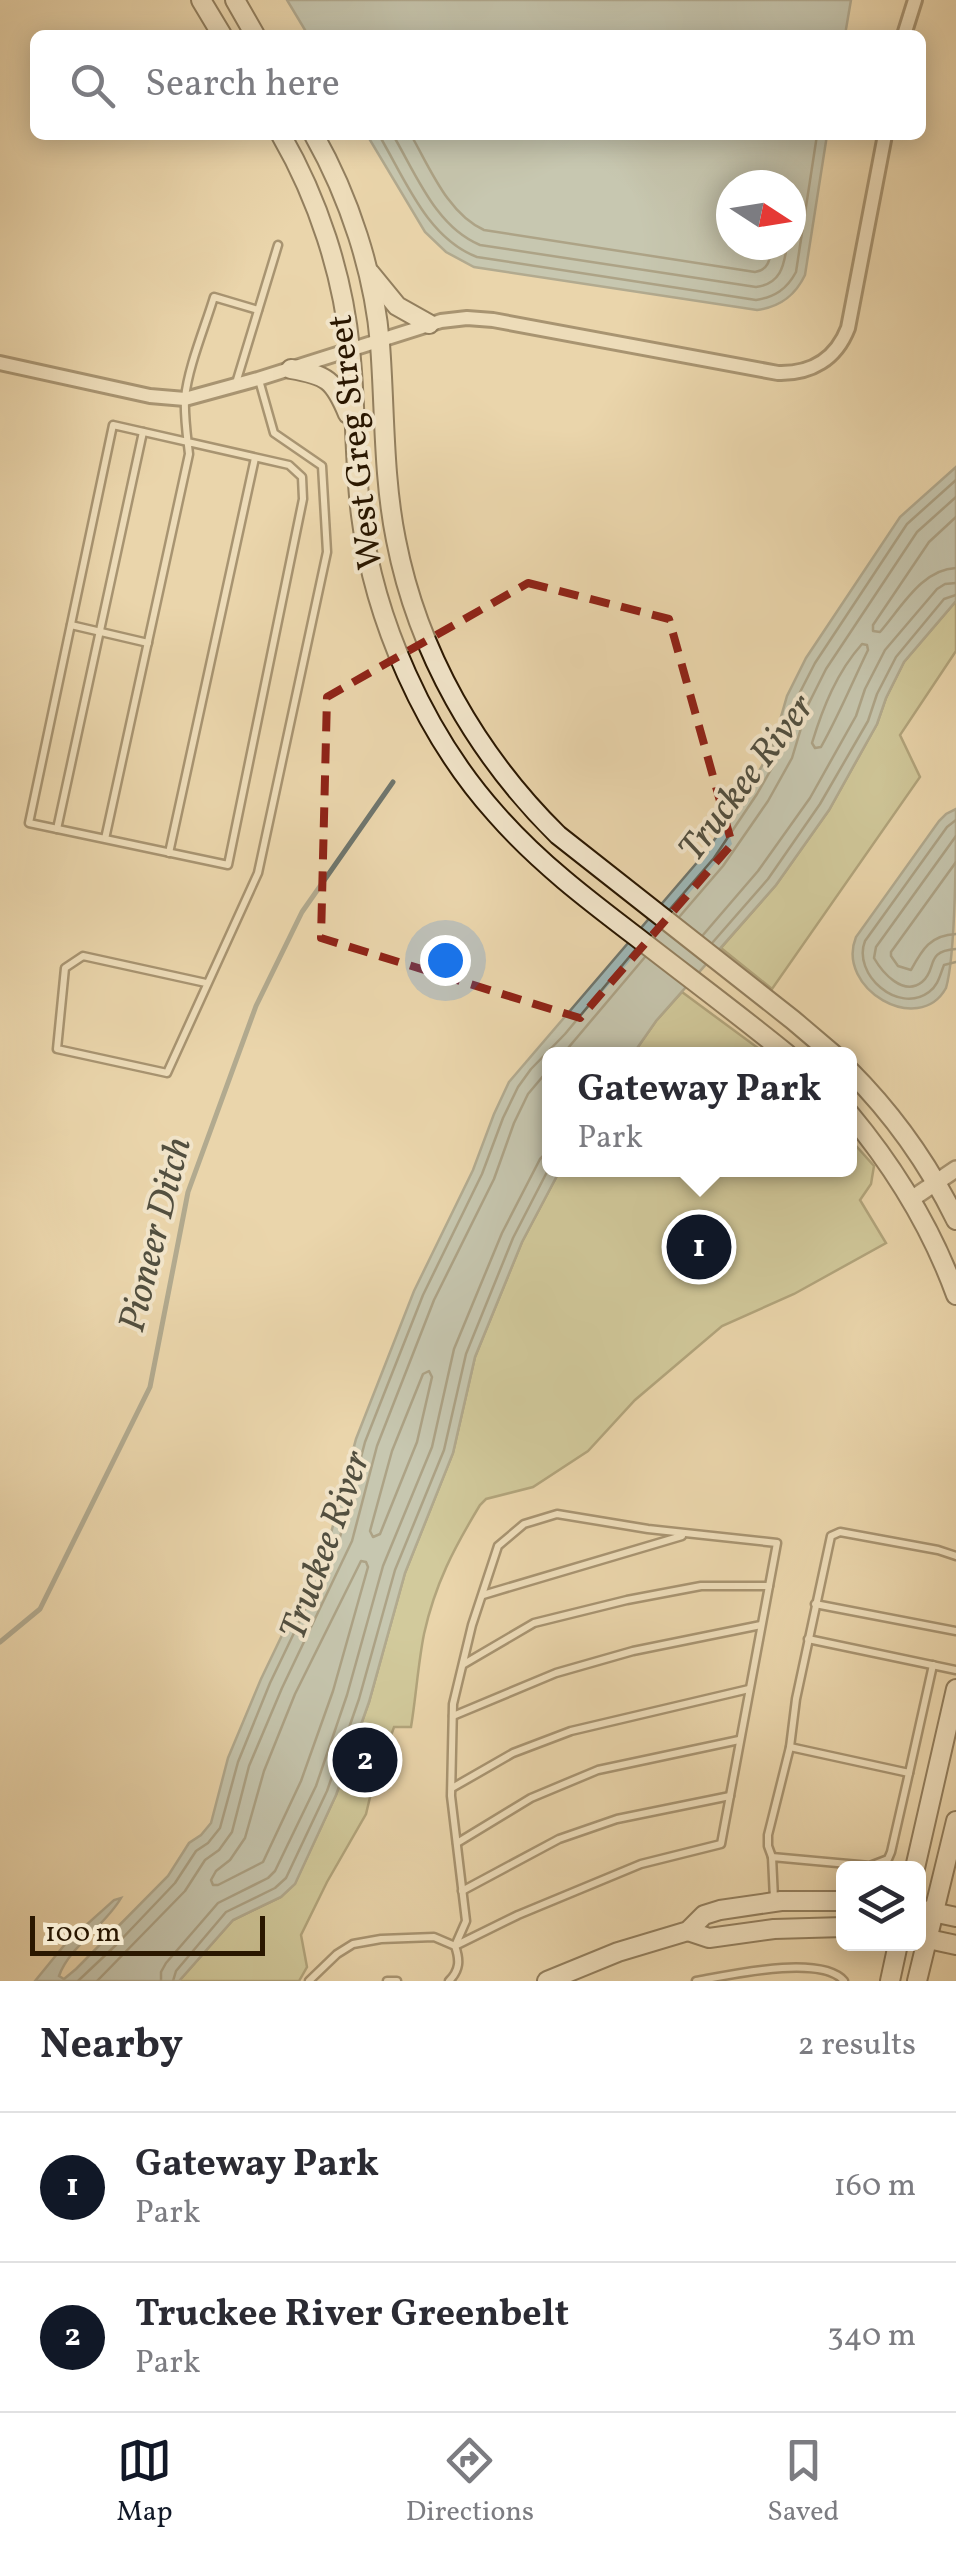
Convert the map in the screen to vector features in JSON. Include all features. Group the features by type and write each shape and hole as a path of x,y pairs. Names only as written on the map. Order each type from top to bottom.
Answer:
{"main road":[{"path":"201,0 219,30"},
{"path":"234,0 253,30"},
{"name":"West Greg Street","path":"284,140 322,227 341,291 350,349 361,517 374,579 397,648 426,713 495,813 554,871 778,1047"},
{"name":"West Greg Street","path":"316,140 345,201 366,267 379,340 395,539 426,640 456,702 506,778 558,835 825,1047"},
{"path":"366,267 397,306 429,324"},
{"path":"291,369 331,381 355,429"},
{"path":"857,1079 895,1122 956,1220"},
{"path":"857,1123 910,1200 956,1295"},
{"path":"916,1861 956,1688"},
{"path":"956,1820 926,1910 956,1917"},
{"path":"547,1981 605,1956 688,1932 704,1916 720,1910 774,1902 836,1901"},
{"path":"688,1932 709,1938 774,1929 836,1927"},
{"path":"926,1939 956,1945"},
{"path":"890,1981 896,1951"},
{"path":"917,1981 921,1951"}],"street":[{"path":"906,30 915,0"},
{"path":"0,363 185,400 429,324 454,318 480,318 778,372 812,368 838,348 848,328 884,140"},
{"path":"910,1200 956,1170"}],"lane":[{"path":"235,386 278,245"},
{"path":"105,839 189,454 185,400 214,297 258,310"},
{"path":"206,983 83,956 65,968 57,1050 167,1073 258,873 328,552 322,466 274,432 258,379"},
{"path":"113,425 188,442 289,466 302,477 303,499 228,865 29,823 113,425"},
{"path":"57,829 143,432"},
{"path":"170,853 255,458"},
{"path":"70,625 148,642"},
{"path":"309,1981 353,1944 434,1937 455,1946 641,1864 721,1844 777,1543 557,1514 524,1524 498,1546 454,1704 451,1789 466,1921 455,1946 458,1969 449,1981"},
{"path":"774,1902 768,1836 790,1748 796,1699 828,1543 836,1532 956,1556"},
{"path":"482,1595 688,1534"},
{"path":"463,1664 534,1623 701,1586 769,1586"},
{"path":"815,1604 956,1632"},
{"path":"453,1716 556,1673 762,1625"},
{"path":"808,1638 956,1670"},
{"path":"772,1856 870,1866 888,1859 933,1665"},
{"path":"451,1789 512,1753 571,1731 749,1689"},
{"path":"456,1843 531,1798 598,1770 740,1740"},
{"path":"790,1748 908,1773"},
{"path":"462,1891 559,1838 617,1819 730,1796"},
{"path":"696,1981 774,1968 832,1971 844,1981"},
{"path":"387,1981 397,1981"}],"highlighted area":[{"path":"528,583 669,619 732,844 580,1018 321,938 327,697"}],"green space":[{"path":"956,601 956,651 900,735 920,777 772,989 721,948 776,885 829,810 877,724 904,662"},
{"path":"682,992 757,1047 638,1047"},
{"path":"857,1147 874,1166 871,1184 860,1200 886,1243 794,1294 722,1326 635,1400 588,1451 533,1487 486,1499 480,1505 454,1552 428,1616 411,1727 394,1727 366,1814 301,1935 307,1967 299,1981 179,1981 233,1920 281,1897 295,1883 336,1795 369,1702 405,1573 453,1453 475,1357 522,1242 556,1177 857,1177"}],"water":[{"path":"287,0 851,0 846,30 305,30"},
{"path":"370,140 826,140 805,275 797,289 780,303 757,310 474,267 446,252 425,232"},
{"name":"Truckee River","path":"956,467 956,601 904,662 877,724 829,810 776,885 656,1021 638,1047 542,1047 542,1177 556,1177 522,1242 475,1357 453,1453 405,1573 369,1702 336,1795 295,1884 281,1897 233,1920 179,1981 35,1981 66,1943 121,1898 71,1956 59,1976 64,1979 76,1969 168,1876 189,1843 211,1823 228,1758 331,1533 356,1439 414,1291 473,1170 509,1082 706,852 772,748 787,696 806,658 900,517"},
{"path":"956,809 954,927 946,988 934,1002 918,1008 900,1007 868,989 857,974 853,956 856,937 939,821"}],"waterway":[{"name":"Pioneer Ditch","path":"0,1642 40,1609 150,1387 188,1192 256,1006 302,912 393,782"}],"place":[{"name":"Gateway Park","path":"699,1247"},
{"name":"Truckee River Greenbelt","path":"365,1760"}]}
